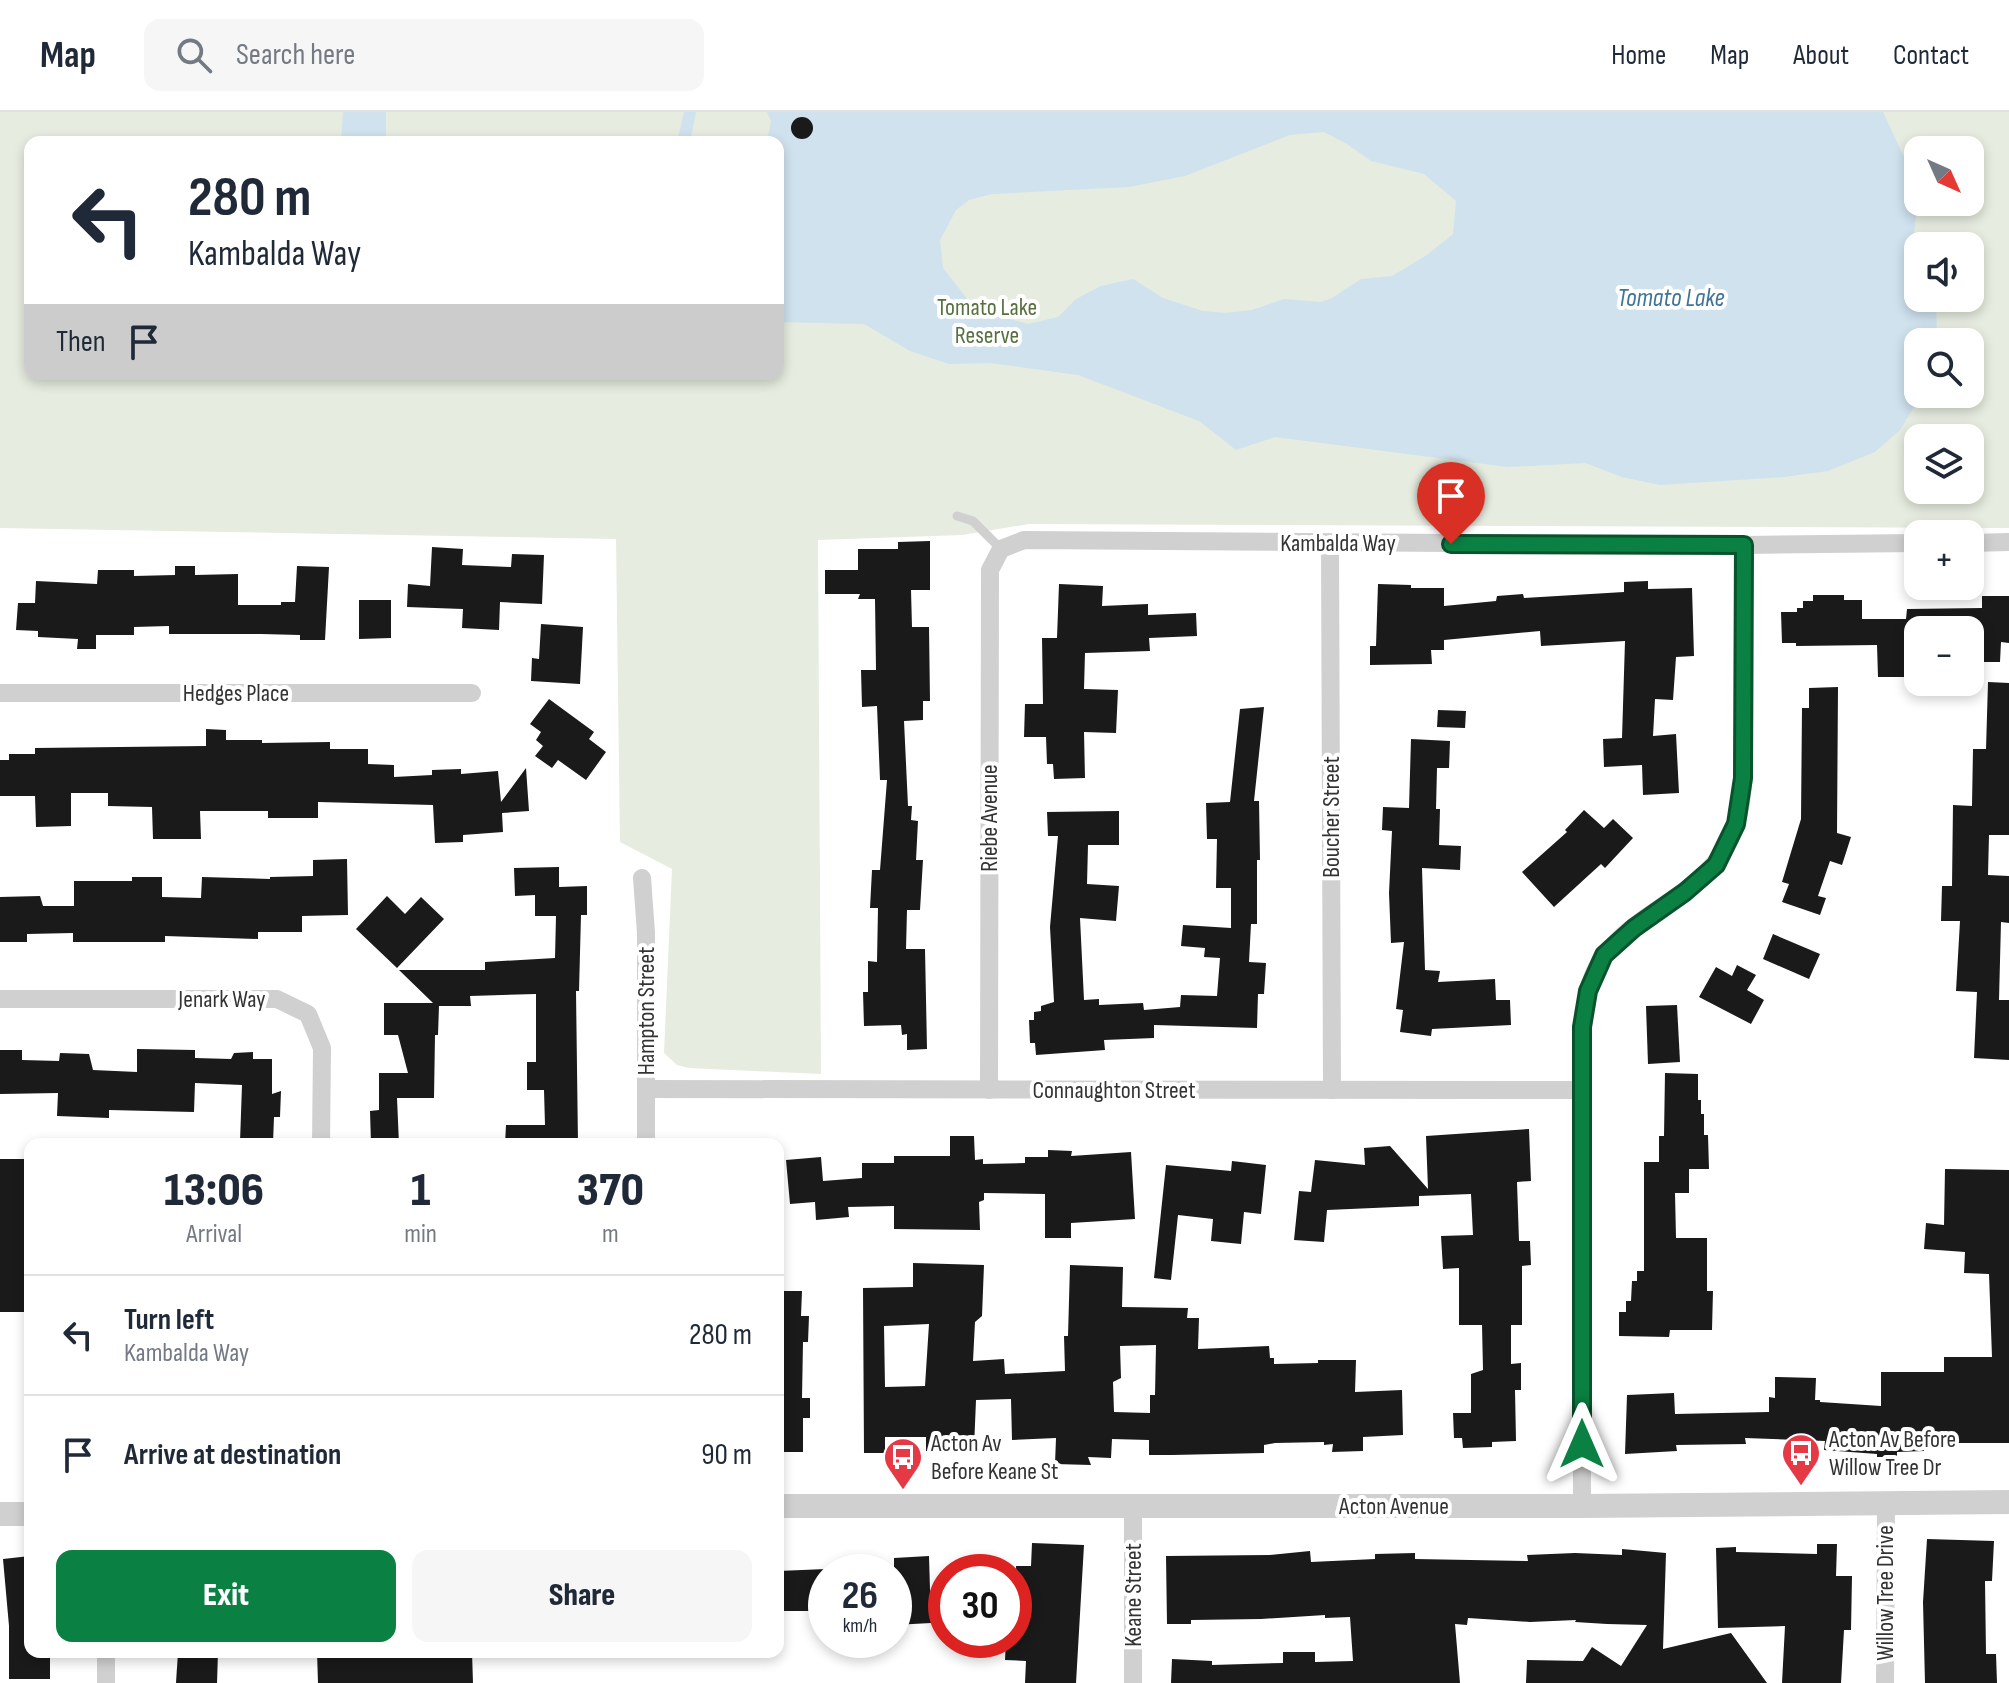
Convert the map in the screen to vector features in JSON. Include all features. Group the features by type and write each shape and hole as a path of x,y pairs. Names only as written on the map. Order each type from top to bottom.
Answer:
{"street":[{"name":"Kambalda Way","path":"1001,549 1024,540 1744,545 1904,543"},
{"path":"1984,543 2009,542"},
{"name":"Boucher Street","path":"1330,543 1332,1090"},
{"path":"1582,1506 1581,1090 1582,1027 1588,991 1604,955 1716,865 1736,824 1743,778 1744,545"},
{"name":"Riebe Avenue","path":"989,1090 990,570 1001,549"},
{"name":"Hedges Place","path":"0,693 472,693"},
{"name":"Hampton Street","path":"642,878 646,933 646,1138"},
{"name":"Jenark Way","path":"0,999 277,999 308,1014 322,1048 321,1138"},
{"name":"Connaughton Street","path":"646,1089 1581,1090"},
{"name":"Acton Avenue","path":"784,1506 1582,1506 2009,1502"},
{"name":"Willow Tree Drive","path":"1885,1683 1886,1503"},
{"name":"Keane Street","path":"1133,1506 1133,1683"},
{"path":"0,1514 24,1514"},
{"path":"106,1658 106,1683"}],"lane":[{"path":"957,516 973,521 1001,549"}],"green space":[{"name":"Tomato Lake Reserve","path":"0,112 2009,112 2009,528 1984,528 1984,520 1904,520 1904,528 1029,524 962,535 818,540 821,1074 689,1068 677,1065 664,1053 672,869 620,842 616,539 0,528"}],"water":[{"path":"343,112 386,112 386,136 341,136"},
{"path":"684,112 696,112 691,136 678,136"},
{"name":"Tomato Lake","path":"767,112 1883,112 1904,157 1904,216 1916,216 1914,232 1904,232 1904,312 1936,312 1937,328 1904,328 1904,408 1913,408 1900,430 1875,452 1828,471 1660,485 1622,477 1585,463 1508,467 1275,437 1236,450 1199,421 1078,375 990,363 949,364 910,351 864,324 784,322 784,136 768,136 771,121","holes":["1324,132 1371,161 1424,174 1456,201 1453,234 1427,255 1392,276 1361,279 1321,302 1284,299 1252,310 1226,313 1203,311 1163,298 1133,279 1101,286 1076,299 1058,317 1028,324 976,310 943,268 940,240 956,210 969,200 992,194 1129,187 1185,176 1290,135"]}],"building":[{"path":"802,117 813,128 802,139 791,128"},
{"path":"930,541 930,590 911,590 912,627 929,627 930,701 923,701 923,720 904,721 908,806 912,806 911,820 918,821 916,860 923,860 920,910 907,910 906,949 925,949 927,1049 907,1050 907,1034 902,1035 901,1025 864,1026 863,992 868,992 868,961 877,962 878,908 870,908 872,870 880,870 887,780 880,780 877,706 862,707 861,670 876,670 875,599 858,599 860,594 825,594 825,570 858,570 858,549 898,549 898,542"},
{"path":"432,547 463,549 462,565 511,567 512,554 544,555 542,604 500,602 499,630 462,628 463,609 407,607 408,584 430,586"},
{"path":"175,566 195,566 195,575 238,574 238,605 295,602 297,566 329,567 325,640 300,640 300,635 169,634 169,626 134,627 134,635 96,635 96,649 77,649 78,639 38,637 38,631 16,630 18,603 35,603 36,581 97,584 98,570 134,570 134,576 175,575"},
{"path":"1648,581 1648,589 1692,588 1694,656 1676,657 1673,700 1655,699 1653,736 1676,734 1679,793 1643,795 1642,765 1604,767 1603,739 1622,738 1625,641 1541,646 1540,631 1444,640 1444,650 1431,650 1432,664 1370,665 1370,646 1376,646 1378,584 1444,588 1444,606 1496,601 1497,596 1523,594 1524,598 1624,592 1624,582"},
{"path":"1059,584 1103,586 1102,606 1148,604 1148,615 1196,613 1197,636 1149,638 1150,651 1085,653 1084,689 1118,690 1116,733 1084,732 1085,778 1054,779 1053,764 1047,764 1046,737 1024,737 1025,704 1043,704 1042,638 1057,638"},
{"path":"1813,595 1844,595 1844,600 1862,600 1862,619 1904,619 1904,677 1878,677 1877,645 1796,646 1796,643 1782,643 1781,612 1797,612 1797,608 1803,608 1803,601 1813,601"},
{"path":"1984,596 2009,596 2009,643 2001,642 2000,662 1984,662 1984,616 1906,616 1907,609 1982,608"},
{"path":"359,600 391,600 391,638 359,639"},
{"path":"541,624 583,627 580,684 531,681 532,658 539,659"},
{"path":"1988,682 2009,683 2009,835 1989,835 1988,875 2009,876 2009,923 2001,922 1999,1000 2009,1000 2009,1060 1974,1058 1977,992 1956,991 1960,921 1941,921 1942,886 1952,886 1953,805 1972,806 1973,749 1986,749"},
{"path":"1838,687 1837,833 1851,837 1842,865 1830,861 1818,896 1826,898 1820,915 1782,902 1789,884 1782,882 1801,819 1802,708 1809,708 1809,688"},
{"path":"549,699 594,732 589,739 606,752 586,780 558,760 552,768 535,756 543,746 536,740 541,732 530,724"},
{"path":"1264,707 1254,801 1259,801 1257,924 1251,924 1249,962 1266,963 1264,994 1258,994 1257,1028 1154,1025 1154,1038 1104,1040 1105,1050 1036,1055 1035,1043 1030,1043 1029,1020 1034,1020 1034,1012 1041,1011 1041,1006 1054,1002 1050,927 1058,836 1048,836 1047,812 1119,811 1119,845 1088,845 1087,884 1119,886 1116,921 1080,918 1084,1000 1099,999 1099,1005 1143,1003 1144,1010 1180,1007 1181,995 1217,996 1220,958 1204,957 1205,948 1181,946 1183,925 1231,928 1231,888 1216,888 1217,839 1207,839 1206,803 1230,802 1240,709"},
{"path":"1438,710 1466,711 1465,728 1437,727"},
{"path":"206,729 226,730 226,740 330,742 330,749 368,749 368,764 394,765 394,777 432,775 432,770 461,769 461,774 498,771 501,802 526,768 529,811 502,813 503,832 463,835 463,842 435,843 433,805 318,802 318,818 268,818 268,811 200,811 201,839 153,839 152,807 108,806 108,793 71,793 71,826 36,827 35,796 0,796 0,760 9,760 9,754 35,754 35,748 206,746"},
{"path":"1411,739 1450,741 1449,768 1437,768 1439,845 1461,846 1460,870 1422,868 1425,970 1440,971 1438,982 1495,979 1496,1000 1510,1000 1511,1025 1432,1029 1431,1036 1400,1032 1403,1010 1396,1009 1404,942 1391,943 1389,893 1392,831 1382,830 1383,807 1409,808"},
{"path":"1584,810 1604,828 1613,819 1633,838 1605,868 1601,864 1554,907 1522,872 1567,832 1565,830"},
{"path":"347,859 348,915 302,916 302,932 258,932 258,939 165,936 165,942 73,942 73,933 27,934 27,942 0,942 0,897 40,896 43,906 74,906 74,881 132,881 132,877 162,877 162,897 201,898 202,877 270,879 313,876 313,860"},
{"path":"559,867 559,887 587,886 587,915 581,915 579,991 576,991 578,1138 505,1138 506,1125 545,1125 544,1090 527,1090 527,1062 536,1062 536,994 470,996 471,1006 439,1006 438,1035 435,1035 434,1098 397,1098 399,1138 371,1138 370,1111 379,1110 379,1073 408,1073 398,1035 384,1035 384,1003 433,1003 399,970 485,970 485,962 555,958 556,916 535,916 535,895 515,896 514,868"},
{"path":"387,896 405,914 421,897 444,919 397,968 356,929"},
{"path":"1773,934 1820,954 1809,979 1763,959"},
{"path":"1737,965 1756,975 1747,990 1764,1000 1751,1024 1699,997 1716,967 1732,976"},
{"path":"1677,1005 1680,1062 1648,1064 1646,1006"},
{"path":"137,1049 195,1050 195,1058 231,1059 234,1053 253,1052 253,1059 272,1059 272,1094 281,1091 280,1117 274,1117 273,1138 240,1138 242,1085 195,1083 194,1112 109,1110 109,1118 57,1116 58,1093 0,1094 0,1050 22,1050 22,1060 59,1061 60,1053 89,1054 93,1070 137,1072"},
{"path":"1665,1073 1698,1074 1698,1100 1701,1100 1701,1114 1704,1114 1704,1135 1708,1135 1709,1169 1689,1169 1689,1193 1675,1193 1676,1238 1707,1238 1707,1291 1713,1291 1712,1330 1670,1330 1669,1337 1619,1336 1619,1312 1626,1312 1626,1301 1631,1301 1632,1281 1637,1281 1637,1271 1644,1271 1644,1162 1659,1162 1659,1136 1664,1136"},
{"path":"1529,1129 1531,1181 1517,1182 1519,1241 1530,1241 1531,1265 1522,1266 1522,1325 1511,1325 1511,1364 1521,1363 1521,1390 1515,1390 1516,1441 1492,1442 1492,1447 1463,1448 1462,1438 1454,1438 1453,1413 1471,1413 1471,1374 1483,1370 1482,1325 1459,1325 1459,1268 1443,1269 1441,1236 1473,1235 1471,1194 1419,1196 1419,1206 1327,1210 1324,1242 1294,1240 1299,1191 1311,1192 1315,1160 1365,1165 1364,1148 1390,1146 1428,1189 1426,1136"},
{"path":"950,1136 974,1136 975,1160 983,1159 983,1164 1025,1163 1025,1157 1048,1157 1048,1150 1072,1151 1071,1156 1131,1152 1135,1219 1071,1223 1071,1238 1045,1238 1045,1194 984,1193 984,1200 979,1202 980,1230 894,1229 894,1206 848,1207 849,1217 816,1220 815,1202 790,1204 786,1160 821,1157 823,1181 862,1178 862,1163 894,1163 894,1156 950,1156"},
{"path":"0,1159 24,1159 24,1312 0,1312"},
{"path":"1232,1161 1266,1165 1261,1214 1244,1212 1241,1244 1211,1241 1213,1219 1178,1215 1171,1280 1154,1278 1166,1165 1231,1171"},
{"path":"1945,1169 2009,1170 2009,1443 1956,1443 1956,1448 1924,1448 1924,1451 1897,1452 1897,1457 1877,1457 1877,1454 1824,1450 1825,1441 1745,1438 1746,1444 1676,1445 1677,1451 1625,1454 1627,1395 1674,1393 1675,1414 1769,1412 1769,1397 1775,1398 1775,1377 1816,1378 1815,1400 1881,1406 1881,1372 1944,1372 1944,1357 1992,1357 1989,1274 1964,1273 1965,1252 1924,1249 1926,1223 1944,1225"},
{"path":"913,1263 984,1265 982,1316 975,1322 973,1361 1004,1359 1005,1374 1065,1371 1064,1336 1068,1336 1070,1265 1123,1267 1122,1307 1188,1308 1187,1318 1199,1318 1198,1349 1269,1346 1274,1364 1356,1360 1355,1392 1402,1390 1403,1435 1363,1437 1363,1451 1332,1452 1333,1444 1324,1445 1324,1442 1275,1443 1264,1445 1264,1453 1172,1455 1149,1455 1149,1440 1112,1439 1111,1458 1088,1457 1091,1465 1055,1464 1056,1438 1012,1440 1011,1399 976,1400 974,1448 958,1447 958,1453 926,1451 926,1437 885,1437 885,1453 864,1453 863,1288 913,1287","holes":["929,1324 925,1386 885,1387 884,1326","1156,1345 1155,1395 1150,1395 1150,1413 1114,1412 1113,1382 1121,1378 1120,1346"]},
{"path":"784,1291 802,1291 801,1316 809,1316 808,1342 803,1342 802,1398 810,1398 810,1418 803,1418 803,1452 784,1452"},
{"path":"1927,1539 1994,1541 1992,1581 1985,1581 1986,1654 1996,1654 1997,1683 1925,1683 1923,1602"},
{"path":"1032,1543 1084,1545 1076,1683 1025,1683 1026,1661 1005,1660 1032,1658"},
{"path":"1817,1544 1837,1544 1836,1576 1852,1576 1851,1630 1844,1630 1841,1683 1782,1683 1785,1626 1718,1628 1716,1548 1736,1547 1736,1552 1817,1554"},
{"path":"1622,1549 1666,1553 1663,1649 1731,1633 1767,1683 1526,1683 1527,1660 1583,1661 1592,1647 1621,1666 1647,1625 1468,1618 1467,1625 1455,1624 1460,1683 1171,1683 1172,1659 1212,1661 1212,1665 1283,1663 1283,1652 1315,1652 1315,1662 1353,1661 1350,1617 1325,1618 1325,1615 1191,1620 1191,1624 1167,1624 1166,1556 1269,1555 1310,1551 1311,1562 1375,1559 1375,1554 1415,1553 1415,1559 1528,1561 1527,1555 1622,1555"},
{"path":"928,1556 928,1623 912,1624 912,1557"},
{"path":"24,1557 24,1658 50,1658 50,1679 9,1679 9,1626 3,1559"},
{"path":"808,1570 808,1611 784,1611 784,1571"},
{"path":"178,1658 218,1658 217,1683 176,1683"},
{"path":"317,1658 472,1658 473,1683 318,1683"}],"place":[{"name":"Acton Av Before Willow Tree Dr","path":"1801,1487"},
{"name":"Acton Av Before Keane St","path":"903,1491"}],"route":[{"path":"1451,544 1744,545 1743,778 1736,824 1716,865 1604,955 1588,991 1582,1027 1582,1444"}]}
